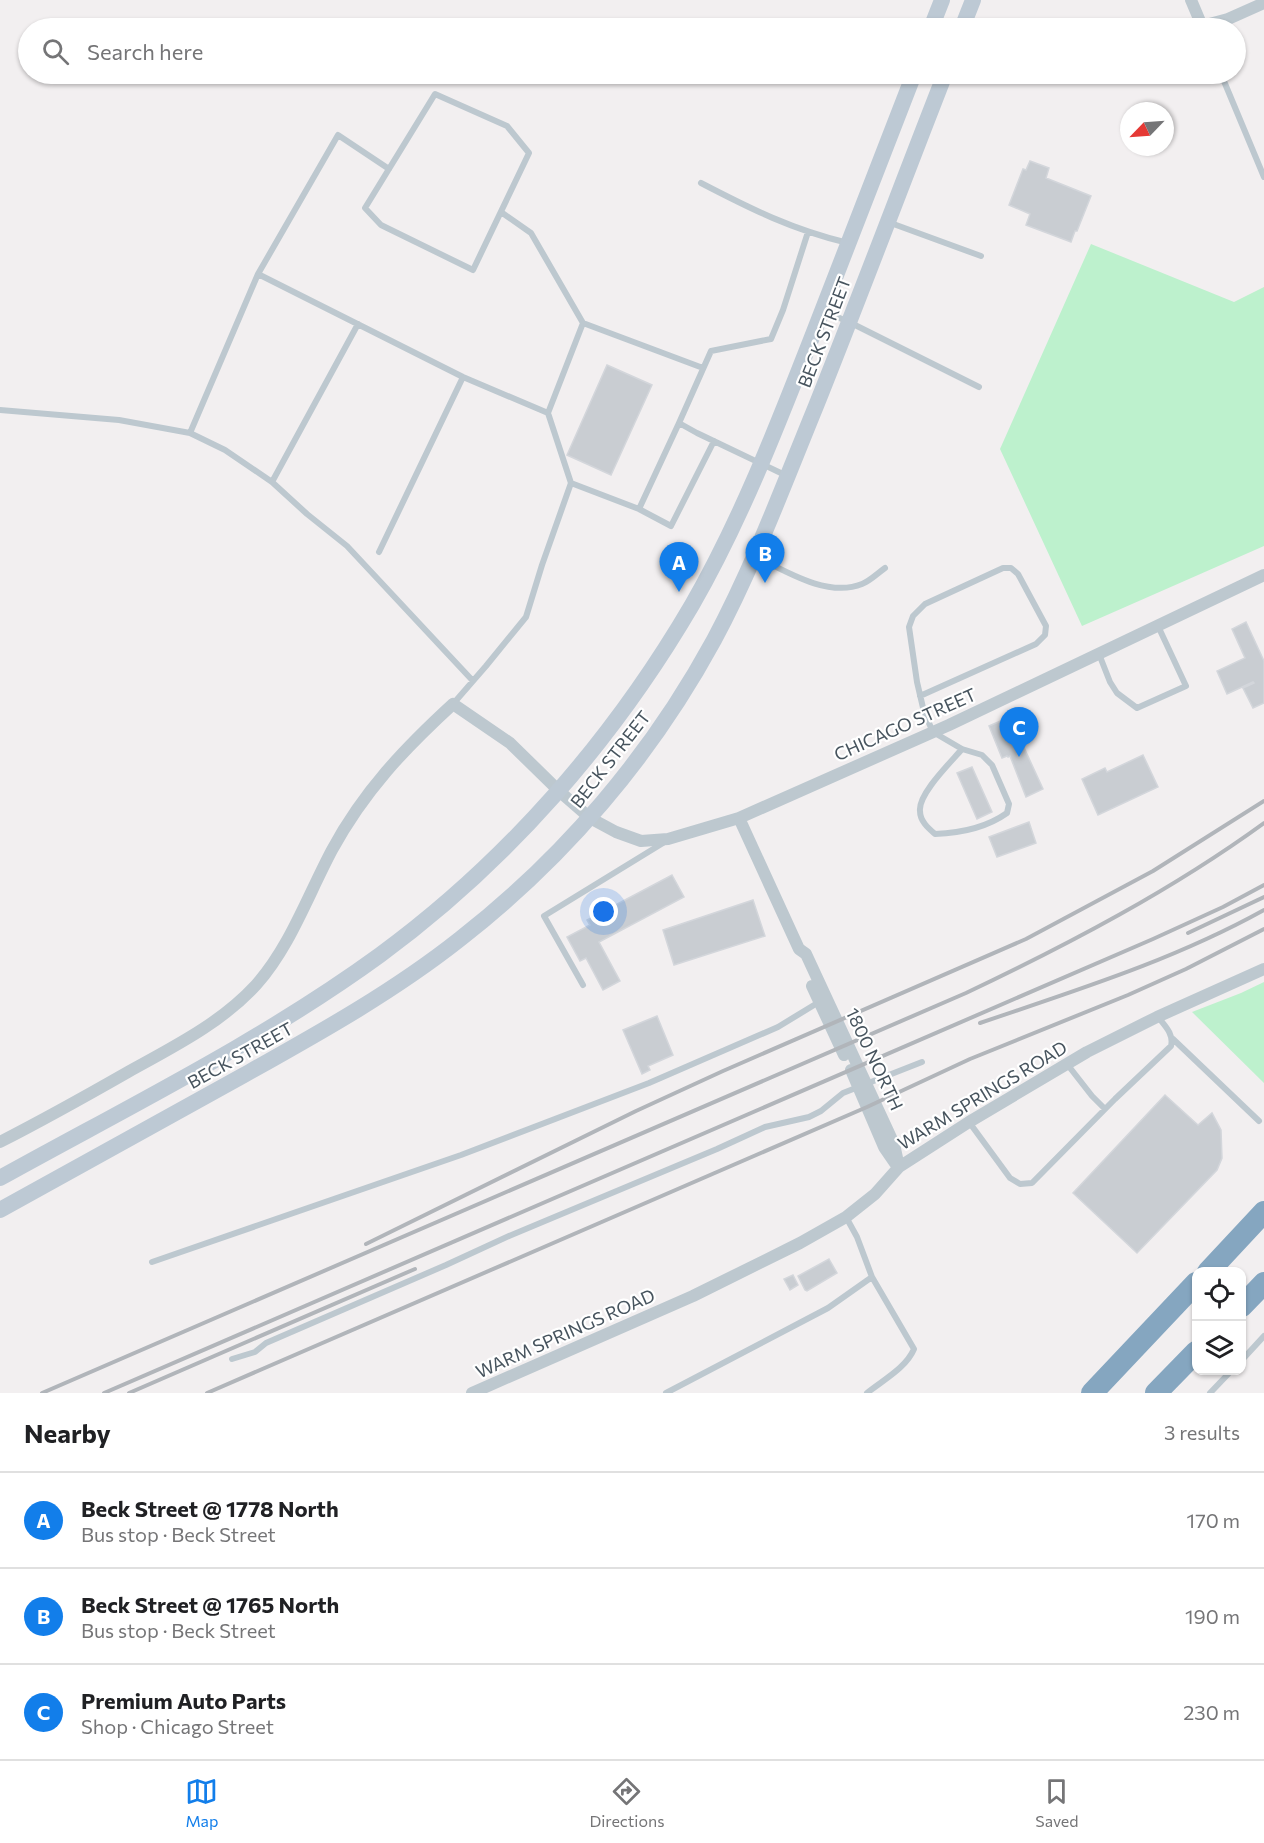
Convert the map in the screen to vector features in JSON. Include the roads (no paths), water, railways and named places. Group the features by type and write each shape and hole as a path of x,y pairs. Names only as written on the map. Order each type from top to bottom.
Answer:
{"highway":[{"path":"1213,1267 1264,1212"},
{"path":"1246,1302 1264,1282"},
{"path":"1092,1393 1192,1288"},
{"path":"1156,1393 1192,1357"}],"main road":[{"path":"935,18 942,0"},
{"path":"966,18 973,0"},
{"name":"BECK STREET","path":"0,1178 231,1049 335,986 398,941 458,892 559,790 621,713 677,629 716,561 760,463 910,84"},
{"name":"BECK STREET","path":"0,1210 316,1035 393,987 446,950 531,879 590,818 671,711 715,638 754,555 787,476 941,84"}],"street":[{"path":"1191,0 1198,18"},
{"path":"1232,18 1264,3"},
{"name":"CHICAGO STREET","path":"453,704 510,743 590,818 616,832 640,841 668,839 739,818 933,732 1264,575"},
{"path":"0,1142 189,1038 236,1005 273,962 332,850 365,798 411,742 453,704"},
{"name":"1800 NORTH","path":"739,818 799,949 799,957 862,1085"},
{"name":"1800 NORTH","path":"799,949 806,954 862,1085 884,1147 898,1167"},
{"name":"WARM SPRINGS ROAD","path":"472,1393 693,1296 800,1243 846,1217 875,1194 898,1167 1087,1052 1157,1017 1264,969"}],"lane":[{"path":"1225,84 1264,177"},
{"path":"435,93 507,126 529,153 472,270 381,225 365,208 389,169 435,93"},
{"path":"190,433 258,274 338,135 389,169"},
{"path":"701,183 762,214 808,232 848,243"},
{"path":"501,212 531,233 583,323 703,368"},
{"path":"888,221 981,256"},
{"path":"639,509 711,351 771,339 808,232"},
{"path":"258,274 463,377 548,413"},
{"path":"822,310 849,321 979,387"},
{"path":"453,704 526,617 571,483 548,413 583,323"},
{"path":"272,482 358,324"},
{"path":"379,552 463,377"},
{"path":"0,410 118,420 190,433 225,450 272,482 347,546 473,681"},
{"path":"679,423 787,476"},
{"path":"571,483 639,509 671,526 714,441"},
{"path":"754,555 799,578 835,589 862,584 885,568"},
{"path":"920,696 1036,644 1045,635 1046,626 1018,574 1011,568 1003,568 925,604 912,616 909,627 920,696 933,732 962,749 981,755 992,765 1009,804 1007,813 992,823 953,833 935,834 925,826 920,812 921,801 932,784 962,749"},
{"path":"1100,654 1110,682 1118,693 1137,708 1186,686 1158,626"},
{"path":"583,985 544,916 668,839"},
{"path":"152,1262 461,1155 649,1083 778,1027 820,1002"},
{"path":"1157,1017 1173,1039 1258,1121"},
{"path":"969,1122 1010,1178 1020,1184 1032,1183 1171,1046 1173,1039"},
{"path":"232,1359 255,1352 266,1343 508,1236 765,1127 809,1117 821,1111 843,1093 922,1062"},
{"path":"1067,1064 1105,1109"},
{"path":"846,1217 857,1237 872,1277 914,1349 910,1358 867,1393"},
{"path":"666,1393 828,1308 872,1277"},
{"path":"1246,1356 1264,1336"},
{"path":"1210,1393 1228,1375"}],"railway":[{"path":"366,1244 636,1111 1026,939 1153,871 1264,801"},
{"path":"42,1393 966,993 1119,915 1193,871 1264,823"},
{"path":"104,1393 1153,939 1223,907 1264,885"},
{"path":"1188,933 1264,897"},
{"path":"980,1023 1160,959 1264,910"},
{"path":"207,1393 867,1107 970,1059 1128,995 1186,969 1264,929"},
{"path":"129,1393 415,1269"}],"place":[{"name":"Beck Street @ 1765 North","path":"765,583"},
{"name":"Beck Street @ 1778 North","path":"679,592"},
{"name":"Premium Auto Parts","path":"1019,757"}]}
